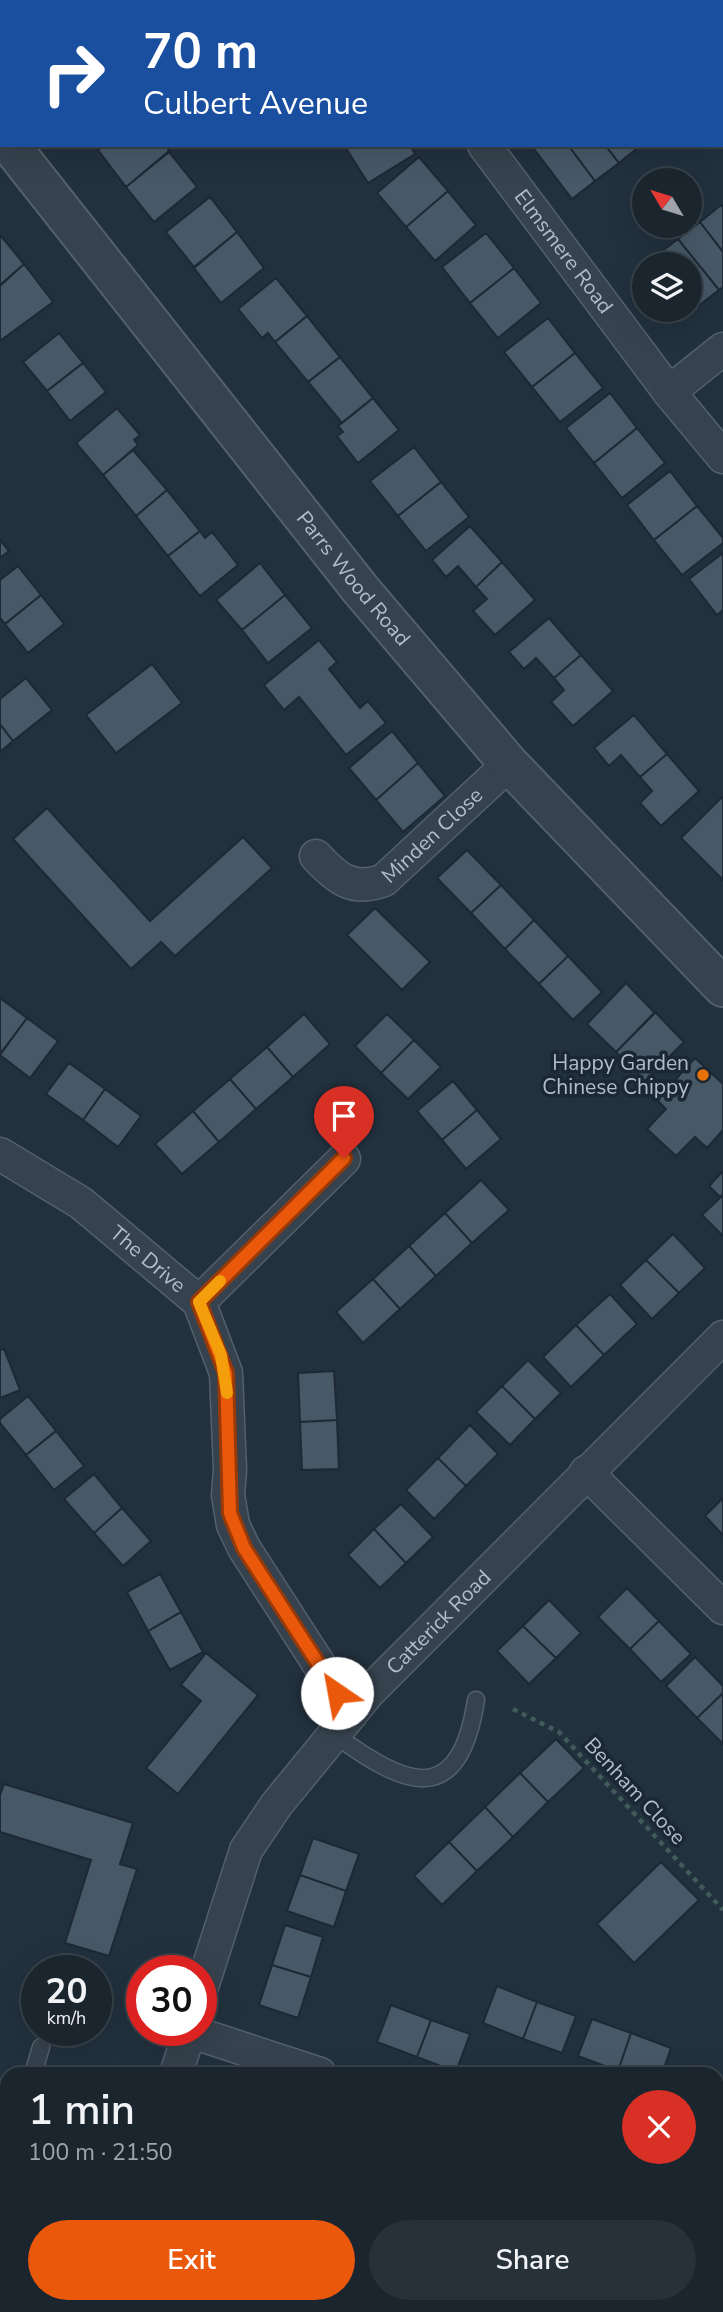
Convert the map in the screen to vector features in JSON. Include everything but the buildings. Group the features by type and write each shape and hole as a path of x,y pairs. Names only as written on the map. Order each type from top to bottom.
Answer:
{"street":[{"name":"Parrs Wood Road","path":"12,147 360,590 509,764 723,987"},
{"name":"Elmsmere Road","path":"485,147 669,392 723,457"},
{"path":"669,392 723,349"},
{"name":"Minden Close","path":"316,856 334,876 346,884 370,886 384,880 509,764"},
{"name":"The Drive","path":"0,1154 82,1203 199,1302 226,1373 230,1470 228,1495 233,1525 342,1724"},
{"path":"199,1302 344,1158"},
{"name":"Catterick Road","path":"212,1955 246,1850 277,1804 342,1724 586,1472 723,1337"},
{"path":"586,1472 723,1608"},
{"path":"217,2039 299,2067"},
{"path":"178,2067 184,2046"}],"lane":[{"path":"342,1724 367,1759 401,1776 418,1780 433,1778 448,1768 470,1732 476,1700"},
{"path":"35,2067 41,2047"}],"path":[{"name":"Benham Close","path":"513,1709 559,1732 723,1910"}],"slow traffic":[{"path":"220,1281 199,1302 221,1355 226,1373 227,1393"}],"place":[{"name":"Happy Garden Chinese Chippy","path":"703,1075"}],"route":[{"path":"337,1693 244,1548 233,1525 228,1495 230,1437 226,1373 215,1338 199,1302 344,1158"}]}
